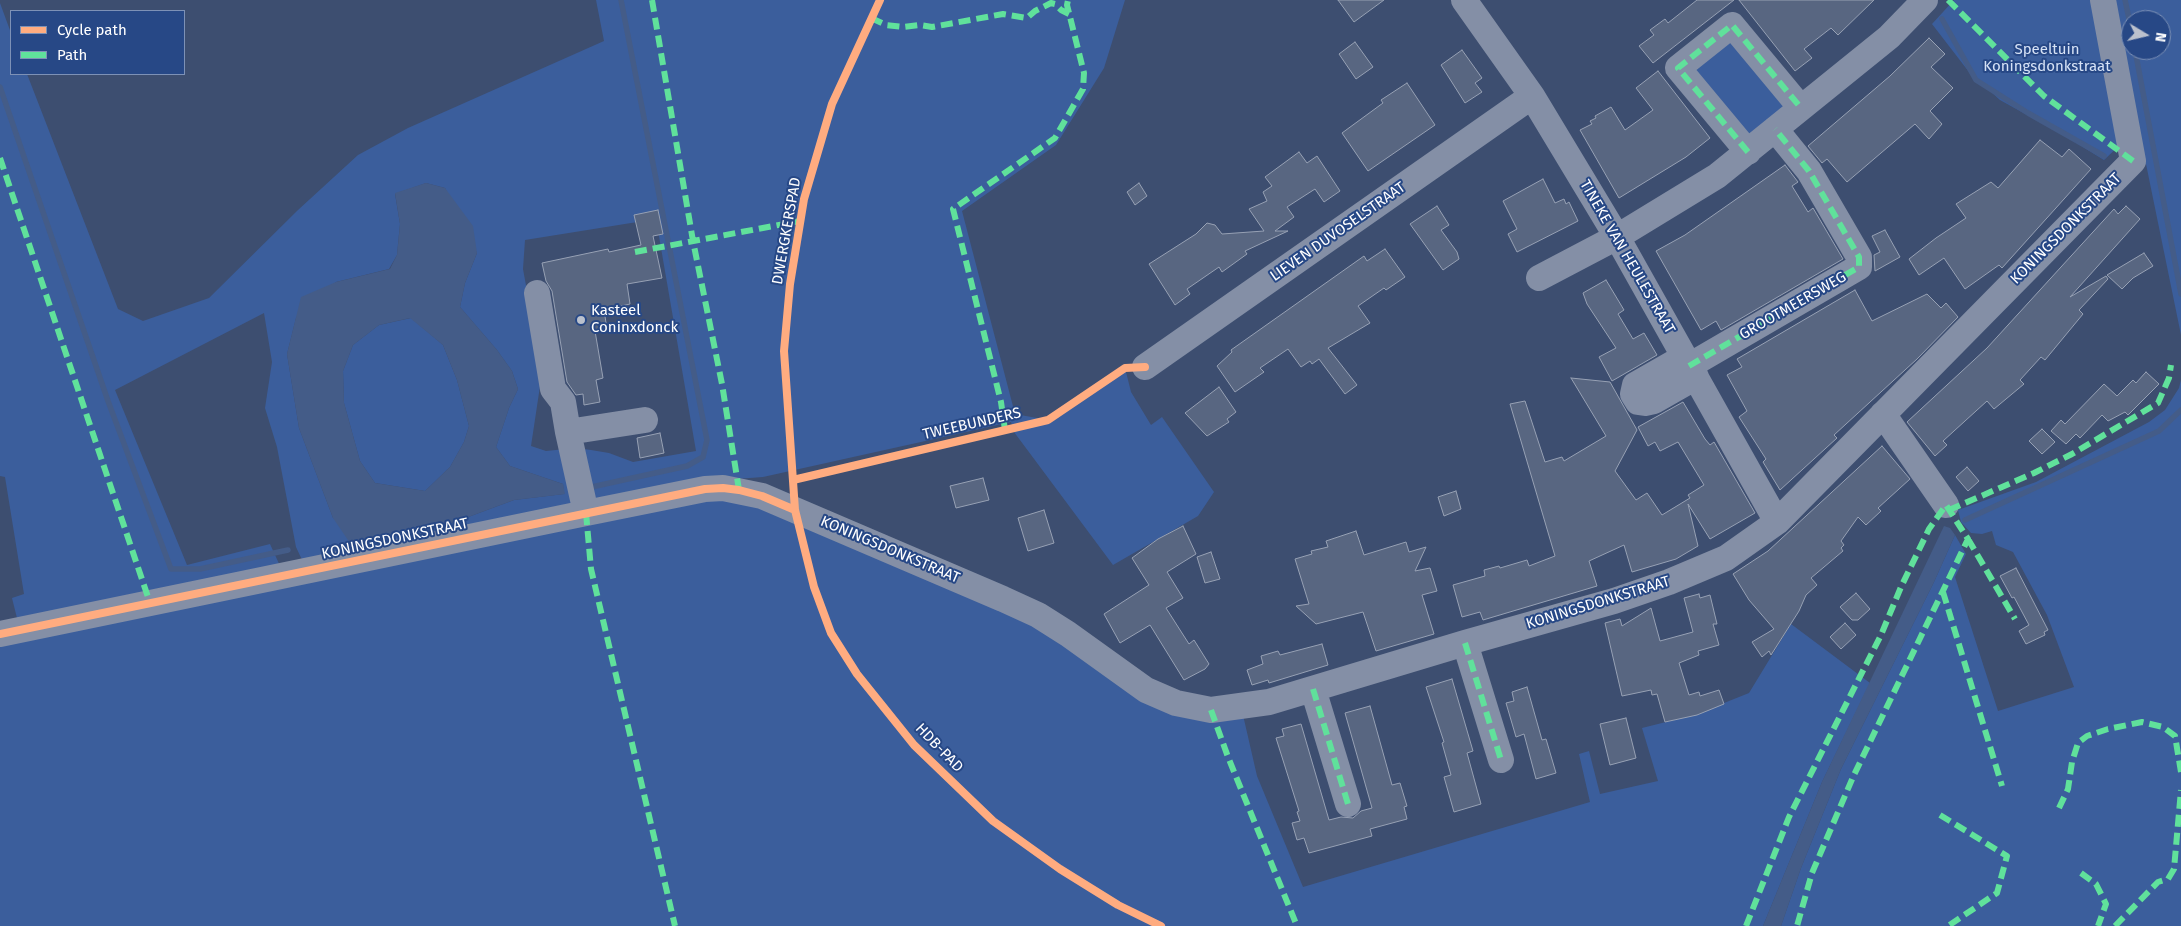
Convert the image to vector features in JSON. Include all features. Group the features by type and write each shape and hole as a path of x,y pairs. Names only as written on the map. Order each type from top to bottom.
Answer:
{"street":[{"name":"TINEKE VAN HEULESTRAAT","path":"1464,0 1532,96 1617,237 1777,522"},
{"path":"1539,278 1617,237 1717,176 1889,37 1925,0"},
{"name":"KONINGSDONKSTRAAT","path":"0,634 582,497 723,488 739,490 787,506 1038,615 1068,634 1146,690 1176,703 1211,710 1269,702 1465,643 1614,601 1669,582 1726,558 1777,522 2133,161 2103,0"},
{"path":"1748,152 1678,68 1732,25 1801,108"},
{"name":"LIEVEN DUVOSELSTRAAT","path":"1144,367 1532,96"},
{"name":"GROOTMEERSWEG","path":"1690,367 1859,267 1859,257 1809,171 1775,129"},
{"path":"537,293 553,389 563,402 582,497"},
{"path":"1883,414 1946,505"},
{"path":"568,432 645,420"},
{"path":"1465,643 1501,760"},
{"path":"1313,689 1348,804"}],"green space":[{"path":"596,0 1125,0 1104,68 1056,145 962,211 1015,414 1048,420 1125,368 1131,392 1151,425 1162,417 1214,492 1198,516 1113,565 1014,432 1011,422 763,477 723,480 303,562 296,547 277,447 265,408 272,362 264,313 115,390 187,565 270,544 281,568 18,622 12,598 24,594 5,477 0,476 0,3 10,30 10,75 27,75 118,309 143,321 209,298 298,210 358,155 408,128 604,41","holes":["426,183 445,188 477,253 465,283 460,307 497,350 512,371 518,389 509,408 496,447 510,466 563,484 564,494 514,500 444,526 333,518 299,428 287,354 296,318 336,282 389,269 397,255 400,224 395,194","656,219 696,451 633,462 609,453 591,450 575,448 546,451 531,446 542,373 523,269 525,240"]},
{"name":"Speeltuin Koningsdonkstraat","path":"1954,0 2097,0 2124,141 2104,160 2000,100 1969,72 1932,24"},
{"path":"2110,0 2181,0 2181,335 2146,164 2141,168 2121,60 2171,60 2171,10 2121,10 2121,60"},
{"path":"1728,38 1787,105 1750,139 1693,67"},
{"path":"411,318 443,345 457,380 469,426 464,442 450,467 425,491 375,483 360,461 344,403 343,371 353,345 379,325"},
{"path":"2181,380 2181,926 1781,926 1801,868 1841,769 1934,582 1955,535 1966,554 1955,577 1998,711 2074,687 2047,615 2013,552 1996,545 1992,531 1982,534 1971,533 1961,522 1958,510 2036,482 2149,422 2165,410 2179,388"},
{"path":"723,496 748,498 1033,622 1141,697 1243,715 1257,776 1303,887 1590,802 1579,754 1589,751 1600,794 1658,781 1642,728 1694,715 1749,693 1791,624 1870,683 1822,782 1763,926 0,926 0,643"}],"shaded area":[{"path":"426,183 445,188 473,226 477,253 465,283 460,307 497,350 512,371 518,389 509,408 496,447 510,466 563,484 565,494 514,500 444,526 350,543 333,518 299,428 287,354 301,297 336,282 390,269 397,255 400,224 395,193","holes":["410,318 443,345 457,380 469,426 464,442 450,467 425,491 375,483 360,461 344,403 343,371 353,345 379,325"]},
{"path":"1944,526 1950,528 1955,535 1934,582 1841,769 1801,868 1781,926 1763,926 1822,782"}],"building":[{"path":"1338,0 1384,0 1354,22"},
{"path":"1697,0 1734,0 1653,63 1639,46 1654,35 1650,30 1665,19 1668,23"},
{"path":"1739,0 1874,0 1838,35 1831,28 1804,49 1812,58 1795,71"},
{"path":"1929,38 1945,54 1931,67 1953,88 1930,111 1942,124 1929,139 1915,124 1847,182 1827,159 1822,163 1808,146 1890,76"},
{"path":"1355,42 1373,67 1356,79 1339,54"},
{"path":"1462,50 1482,78 1475,83 1482,92 1465,103 1441,65"},
{"path":"1658,71 1710,138 1686,157 1619,198 1580,130 1592,124 1590,121 1596,118 1595,116 1611,107 1625,130 1653,110 1636,88"},
{"path":"1407,83 1435,125 1368,171 1342,133 1383,103 1381,100"},
{"path":"2040,140 2062,157 2069,149 2091,169 2002,268 1999,265 1965,289 1944,258 1919,275 1909,259 1966,218 1956,204 1991,182 1998,188"},
{"path":"1299,152 1307,163 1317,156 1340,191 1324,202 1315,189 1287,207 1294,217 1275,231 1288,231 1245,251 1247,254 1222,272 1219,267 1187,289 1190,294 1175,305 1149,264 1196,234 1207,223 1215,225 1222,234 1264,231 1249,209 1267,201 1263,192 1272,186 1265,177"},
{"path":"1785,165 1798,182 1792,186 1808,212 1813,208 1843,259 1721,330 1716,321 1701,330 1656,251 1685,235"},
{"path":"1543,179 1555,203 1564,199 1566,204 1569,202 1578,221 1517,252 1508,234 1517,229 1503,201"},
{"path":"1139,183 1147,196 1135,205 1127,192"},
{"path":"1437,206 1449,225 1441,230 1457,252 1459,259 1443,270 1410,224"},
{"path":"2126,206 2140,219 2070,297 2106,276 2108,279 2079,310 2083,314 2045,360 2041,357 2020,380 2024,384 1994,409 1987,401 1943,441 1947,445 1935,456 1907,422 1987,348 2114,209 2118,214"},
{"name":"Kasteel Coninxdonck","path":"658,210 663,234 653,236 662,278 627,284 630,304 604,310 607,329 595,331 603,378 596,380 600,402 584,405 583,394 576,395 567,382 552,291 546,281 542,263 608,249 609,252 641,245 634,215"},
{"path":"1885,230 1900,257 1875,271 1874,255 1880,252 1872,236"},
{"path":"1385,249 1405,277 1386,290 1384,288 1358,306 1370,323 1328,348 1357,385 1345,394 1319,359 1312,364 1310,361 1301,367 1288,349 1260,368 1264,372 1235,392 1217,366 1232,352 1231,350 1364,256 1367,261"},
{"path":"2144,253 2153,266 2133,278 2122,289 2107,275"},
{"path":"1606,280 1624,310 1618,314 1633,339 1644,333 1657,355 1612,381 1599,357 1616,348 1587,304 1583,293"},
{"path":"1855,290 1872,321 1927,294 1941,308 1946,303 1958,317 1917,359 1834,435 1837,438 1780,490 1763,462 1766,459 1739,417 1747,411 1727,375 1742,367 1737,359"},
{"path":"2146,372 2159,384 2128,415 2125,412 2108,421 2102,415 2080,438 2076,434 2066,444 2051,431 2061,420 2065,424 2104,384 2117,396 2133,380 2136,383"},
{"path":"1571,378 1610,382 1637,430 1615,471 1636,500 1647,493 1662,515 1690,498 1688,495 1704,485 1678,442 1660,451 1655,442 1648,446 1638,427 1683,402 1705,439 1710,445 1714,442 1755,513 1710,539 1688,504 1698,546 1676,559 1632,572 1624,545 1589,561 1597,586 1483,620 1480,612 1462,617 1453,585 1485,576 1484,570 1499,566 1500,568 1527,560 1529,566 1555,556 1510,404 1525,401 1545,462 1562,457 1564,461 1606,436"},
{"path":"1219,387 1236,412 1227,419 1229,422 1207,436 1185,413"},
{"path":"2042,429 2055,442 2042,454 2029,441"},
{"path":"660,433 664,453 640,458 637,438"},
{"path":"1882,446 1910,479 1878,508 1881,511 1866,525 1858,517 1841,541 1844,545 1841,548 1843,551 1811,578 1817,585 1806,595 1799,611 1771,655 1769,651 1762,657 1752,642 1774,629 1749,600 1733,574 1768,551"},
{"path":"1967,467 1979,481 1968,491 1956,477"},
{"path":"983,478 989,500 956,508 950,486"},
{"path":"1456,491 1461,509 1444,516 1438,497"},
{"path":"1044,510 1054,543 1028,551 1018,518"},
{"path":"1183,526 1196,554 1167,572 1183,598 1166,608 1189,644 1194,640 1209,664 1205,669 1184,680 1150,625 1120,643 1104,614 1149,585 1132,558 1158,539"},
{"path":"1356,531 1364,555 1406,542 1409,552 1426,547 1415,571 1430,568 1437,591 1422,595 1434,634 1376,651 1363,612 1316,624 1296,606 1309,604 1295,559 1312,554 1311,551 1328,547 1326,541"},
{"path":"1211,552 1220,579 1205,583 1197,557"},
{"path":"2016,568 2048,630 2044,632 2045,635 2026,644 2019,631 2029,625 2000,576"},
{"path":"1856,593 1870,609 1858,620 1852,620 1840,607"},
{"path":"1699,594 1700,598 1710,595 1717,624 1713,624 1719,645 1698,651 1699,655 1679,663 1689,695 1699,692 1700,696 1719,690 1724,704 1697,715 1665,722 1657,694 1652,695 1651,690 1622,696 1605,623 1620,619 1622,626 1651,608 1660,641 1693,632 1684,598"},
{"path":"1845,623 1856,635 1841,649 1830,637"},
{"path":"1322,644 1328,665 1269,683 1268,680 1252,685 1247,670 1263,664 1261,656 1278,651 1280,655"},
{"path":"1452,679 1473,751 1467,753 1481,804 1454,812 1444,777 1451,775 1442,743 1444,742 1426,687"},
{"path":"1527,687 1542,740 1546,739 1556,773 1536,779 1524,734 1516,737 1506,703 1514,701 1512,692"},
{"path":"1370,706 1392,785 1400,783 1407,806 1404,807 1407,819 1370,829 1372,836 1309,853 1304,838 1297,840 1292,823 1300,821 1297,812 1299,811 1276,738 1284,736 1282,729 1301,724 1329,820 1341,817 1353,818 1361,811 1372,808 1345,713"},
{"path":"1626,718 1636,758 1610,765 1600,724"}],"waterway":[{"path":"587,488 687,466 703,457 707,440 621,0"},
{"path":"2125,0 2127,10"},
{"path":"1942,19 1976,80 2028,113 2104,156"},
{"path":"2137,60 2181,294"},
{"path":"0,87 108,401 171,569 200,569 288,550"},
{"path":"1965,520 2159,431 2181,410"}],"marked path":[{"path":"652,0 693,241 722,384 739,490"},
{"path":"1005,430 1001,402 953,209 1055,138 1083,89 1084,73 1067,5 1068,0"},
{"path":"1948,0 2044,96 2133,161"},
{"path":"871,18 886,25 932,27 1003,14 1027,18 1035,11 1051,3 1069,14"},
{"path":"1748,152 1678,68 1732,25 1801,108"},
{"path":"1689,366 1859,267 1859,257 1809,171 1775,129"},
{"path":"0,158 150,603"},
{"path":"635,252 800,221"},
{"path":"1949,510 2034,473 2072,454 2158,403 2169,378 2171,365"},
{"path":"1746,926 1789,817 1881,635 1901,587 1929,529 1946,505 1968,539 1853,777 1812,873 1797,926"},
{"path":"586,513 591,569 675,926"},
{"path":"1968,539 2015,619"},
{"path":"1943,592 2002,786"},
{"path":"1465,643 1501,760"},
{"path":"1313,689 1348,804"},
{"path":"1211,710 1228,757 1297,926"},
{"path":"2059,808 2068,789 2072,762 2078,743 2087,736 2108,729 2142,722 2163,727 2175,736 2181,772"},
{"path":"2115,926 2158,882 2168,879 2174,869 2181,790"},
{"path":"1940,815 2007,856 1997,893 1948,926"},
{"path":"2081,873 2096,884 2106,904 2098,926"}],"cycle path":[{"name":"DWERGKERSPAD","path":"880,0 832,104 804,199 790,284 784,351 795,510 814,587 831,633 857,674 914,745 993,821 1060,869 1118,905 1161,926"},
{"name":"TWEEBUNDERS","path":"793,480 1048,420 1125,368 1145,367"},
{"path":"0,634 705,489 723,488 739,490 762,496 795,510"}],"place":[{"name":"Kasteel Coninxdonck","path":"581,320"}]}
